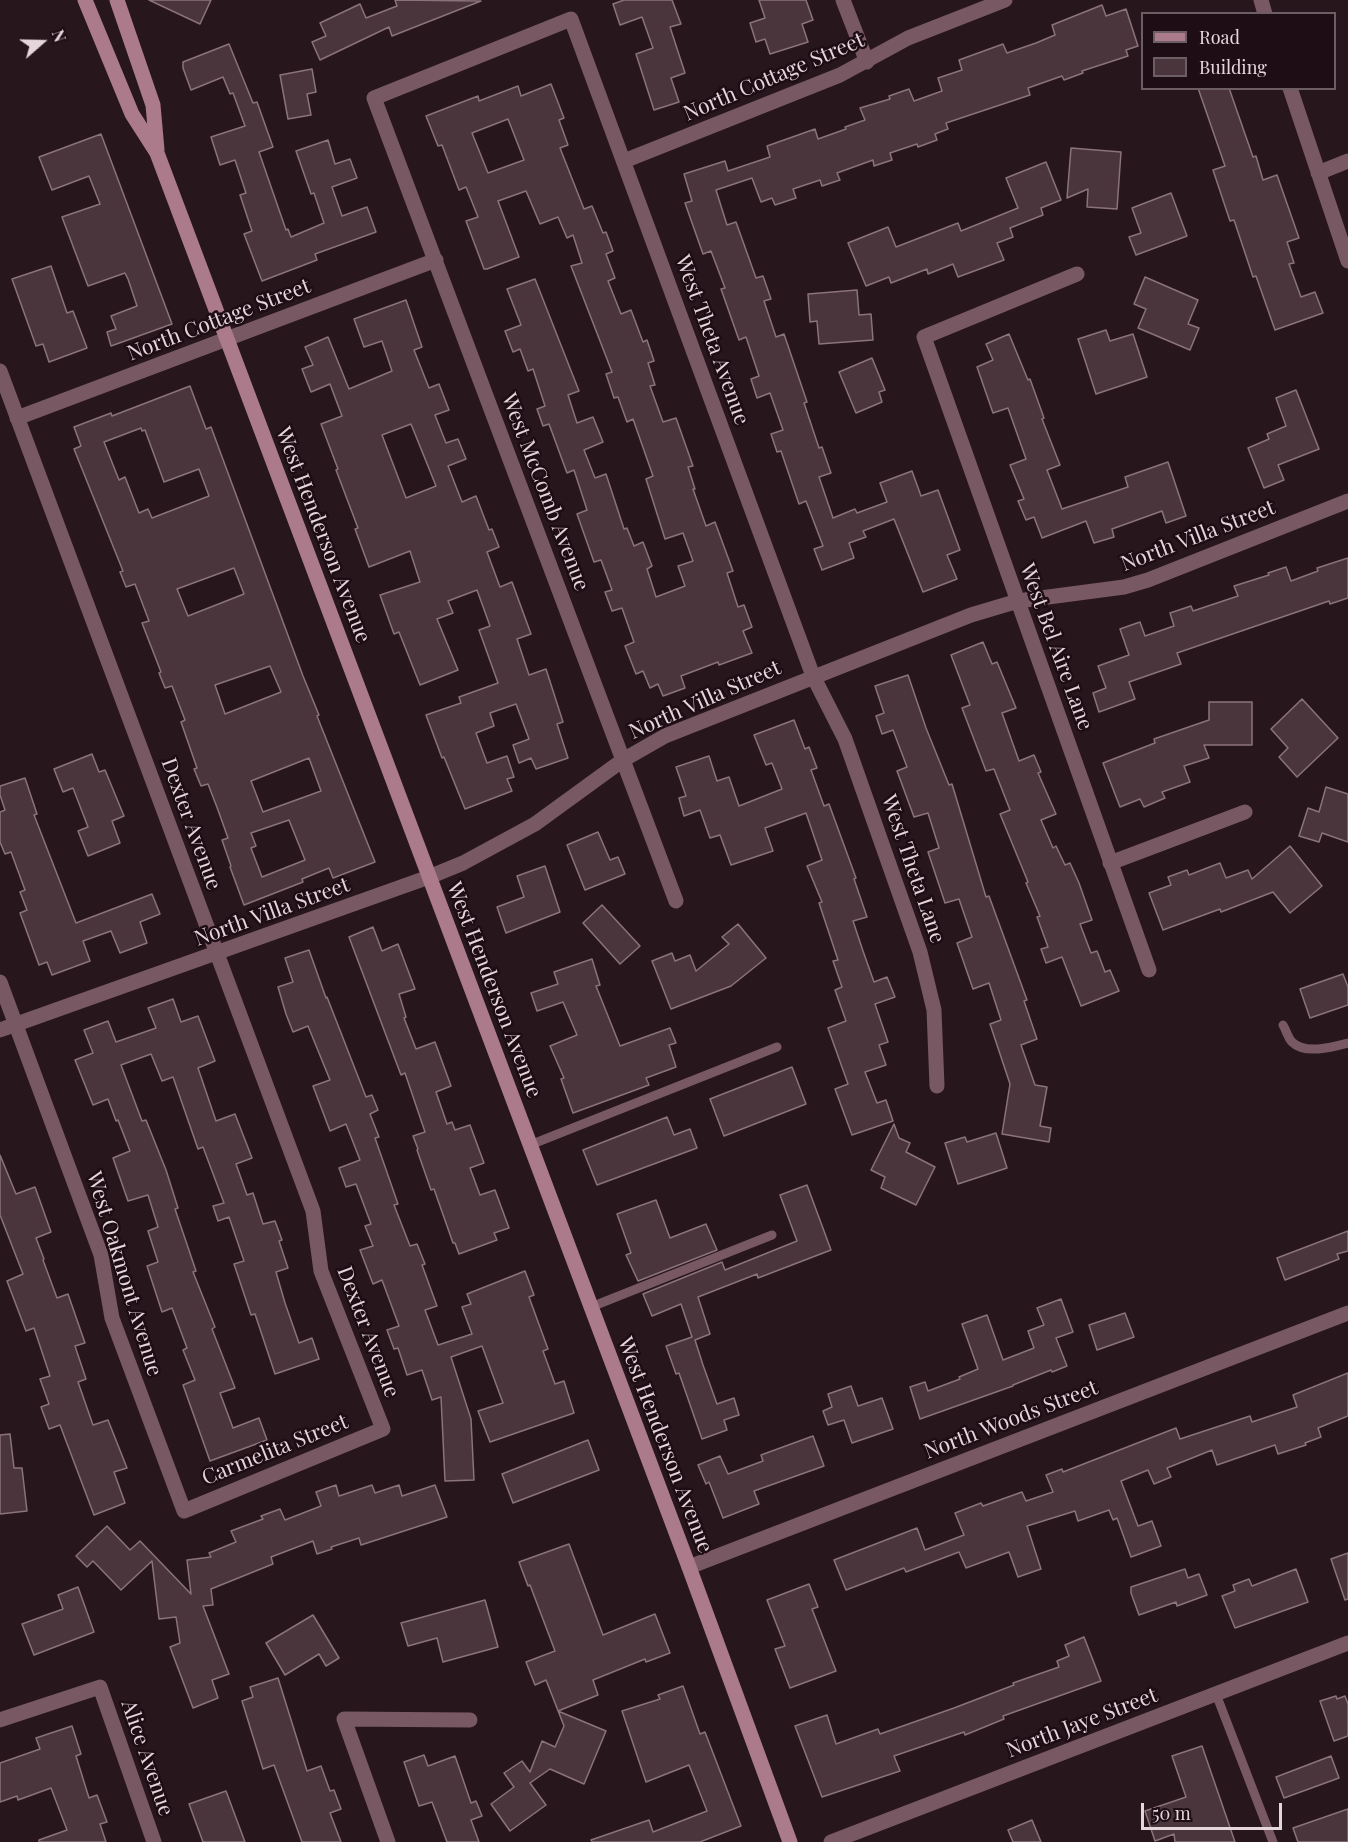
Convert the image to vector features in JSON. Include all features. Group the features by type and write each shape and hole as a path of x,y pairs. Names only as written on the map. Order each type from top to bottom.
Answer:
{"main road":[{"name":"West Henderson Avenue","path":"85,0 132,114 157,153 689,1567 789,1842"},
{"name":"West Henderson Avenue","path":"117,0 153,105 157,153"}],"street":[{"path":"843,0 867,62"},
{"name":"North Cottage Street","path":"624,161 840,75 908,38 1005,0"},
{"name":"West McComb Avenue","path":"571,19 374,98 676,901"},
{"name":"West Theta Avenue","path":"571,19 813,676"},
{"path":"1291,90 1348,261"},
{"path":"1318,173 1348,161"},
{"name":"North Cottage Street","path":"18,418 436,260"},
{"name":"West Bel Aire Lane","path":"1077,274 924,337 1149,970"},
{"name":"Dexter Avenue","path":"0,371 314,1210 321,1271 383,1429"},
{"name":"North Villa Street","path":"0,1030 429,878 463,863 535,824 640,749 692,724 813,676 971,615 1018,601 1115,589 1148,580 1348,501"},
{"name":"West Theta Lane","path":"813,676 846,739 920,952 933,1010 938,1086"},
{"path":"1110,863 1245,812"},
{"name":"West Oakmont Avenue","path":"0,982 101,1254 112,1318 184,1511"},
{"name":"North Woods Street","path":"689,1567 1348,1312"},
{"name":"Carmelita Street","path":"184,1511 383,1429"},
{"name":"North Jaye Street","path":"831,1842 1348,1643"},
{"name":"Alice Avenue","path":"0,1720 100,1687 154,1842"},
{"path":"388,1842 344,1719 470,1720"}],"lane":[{"path":"1283,1025 1292,1042 1300,1048 1320,1049 1348,1043"},
{"path":"530,1145 777,1047"},
{"path":"591,1307 772,1235"},
{"path":"1216,1694 1273,1842"}],"building":[{"path":"149,0 211,0 200,24"},
{"path":"395,0 481,1 392,36 389,27 320,60 312,42 326,36 320,23 360,4 366,18 397,6"},
{"path":"624,0 672,0 681,24 670,27 685,73 671,78 679,102 654,110 636,54 653,48 642,17 620,25 613,4"},
{"path":"759,0 806,0 813,20 802,24 808,42 770,54 765,39 756,42 750,23 765,18"},
{"path":"1102,5 1106,16 1126,9 1138,46 1126,50 1128,56 1082,71 1083,73 1064,80 1062,76 1028,88 1030,95 946,123 948,129 935,134 937,140 890,153 892,160 874,166 873,160 837,173 840,180 822,186 820,180 793,189 796,198 775,205 772,198 761,202 752,178 716,190 727,225 736,222 756,278 763,276 771,299 764,301 776,337 784,334 807,402 804,403 819,448 822,447 831,473 819,477 833,518 855,509 857,513 887,502 880,483 912,471 921,496 938,490 960,550 947,555 957,579 923,592 894,519 863,531 866,537 849,543 854,558 822,570 814,549 823,546 806,501 799,504 781,451 777,452 771,434 783,430 770,393 757,398 751,379 759,376 746,337 739,340 721,289 725,288 711,251 703,254 685,203 692,201 684,174 725,161 728,171 770,157 767,146 815,129 818,139 846,129 845,127 865,120 860,108 890,99 889,96 909,89 914,101 942,91 938,78 962,70 959,60 1003,44 1007,53 1036,43 1055,35 1052,25"},
{"path":"229,44 253,103 257,102 273,147 259,152 286,230 288,229 291,237 324,223 296,151 328,140 335,164 350,159 357,178 332,187 342,216 367,207 376,232 315,254 317,260 262,281 244,234 252,231 240,195 246,193 235,160 220,165 211,137 245,126 233,93 230,94 223,77 191,90 183,68 183,62"},
{"path":"312,69 316,92 307,94 311,115 288,119 280,75"},
{"path":"551,84 564,118 559,120 568,145 560,148 584,209 592,206 613,251 606,254 615,278 608,281 621,314 631,310 643,342 647,340 654,361 648,363 655,385 650,386 663,422 676,418 693,466 688,467 706,526 715,522 733,571 727,573 738,607 744,605 752,627 743,631 752,653 719,665 718,662 681,676 685,688 663,696 658,684 650,688 643,671 636,674 625,646 634,642 622,608 612,611 605,592 612,590 601,560 594,562 577,514 587,510 574,470 567,473 549,424 543,426 537,409 545,406 533,369 528,371 520,349 513,352 505,331 521,325 507,289 535,279 579,391 568,395 577,423 593,417 603,442 584,450 595,478 606,474 624,529 627,528 634,546 643,542 652,566 647,569 656,597 685,586 678,566 693,561 683,533 665,539 646,479 653,476 633,419 627,422 618,397 614,398 606,374 612,372 571,266 582,263 573,235 567,238 558,217 540,224 526,191 498,201 519,257 484,269 466,221 478,217 466,187 459,190 442,145 438,146 426,116 478,96 479,101 518,86 521,96","holes":["508,119 524,160 488,173 472,133"]},
{"path":"1199,90 1230,90 1263,180 1277,175 1299,238 1287,242 1294,263 1289,264 1301,297 1315,292 1323,313 1275,330 1256,276 1253,277 1234,220 1230,221 1213,170 1225,166"},
{"path":"101,134 172,324 111,346 107,332 116,329 111,316 137,306 128,279 125,273 88,286 62,217 100,204 89,176 52,190 39,157"},
{"path":"1071,148 1121,152 1117,209 1087,207 1088,189 1067,198"},
{"path":"1046,162 1061,200 1041,208 1043,215 1010,228 1013,237 997,243 1004,260 958,277 953,264 928,274 927,269 891,283 889,277 866,286 848,243 888,227 896,247 958,223 961,231 1018,208 1006,178"},
{"path":"1171,193 1187,236 1136,255 1129,237 1141,233 1132,208"},
{"path":"51,266 67,313 73,311 87,348 49,362 43,344 36,346 12,279"},
{"path":"1145,277 1198,300 1188,324 1199,328 1190,350 1138,328 1146,309 1134,304"},
{"path":"857,290 859,315 871,314 873,340 819,344 817,321 810,322 808,294"},
{"path":"406,300 422,347 414,350 429,388 439,384 449,410 435,415 446,443 458,439 466,459 448,466 462,502 476,496 489,530 492,529 499,547 487,552 500,587 512,582 531,634 517,639 529,675 546,669 563,722 557,724 568,758 536,769 531,758 519,763 513,745 529,739 516,704 490,713 494,726 476,733 487,763 507,756 514,777 507,779 512,791 465,809 426,715 461,703 459,697 498,683 479,630 490,626 477,590 448,601 453,613 437,619 458,670 420,685 399,632 394,634 380,595 420,582 410,551 369,567 355,529 358,528 321,424 342,416 330,384 311,392 302,369 313,365 305,347 328,337 349,389 392,371 382,341 364,347 354,319","holes":["411,424 436,486 406,498 382,435"]},
{"path":"1106,330 1110,341 1133,334 1147,377 1096,394 1078,339"},
{"path":"1009,334 1028,380 1030,379 1044,418 1042,419 1060,465 1047,470 1062,509 1128,487 1125,477 1168,462 1186,516 1166,523 1162,511 1112,529 1114,537 1094,543 1086,521 1042,538 1034,517 1026,520 1018,501 1024,499 1010,465 1026,459 1008,408 993,413 977,367 993,360 986,344"},
{"path":"872,358 885,390 879,392 882,402 856,413 839,372"},
{"path":"190,386 206,429 211,427 319,715 317,716 375,862 333,878 329,868 302,879 303,882 244,905 222,840 228,838 218,810 208,784 201,786 194,769 197,768 181,722 185,720 172,686 165,688 142,623 149,621 135,584 126,587 120,572 123,571 74,449 81,446 74,427 111,413 112,416","holes":["141,428 142,431 145,430 164,482 199,469 209,496 152,518 148,509 139,513 125,477 119,480 104,442","234,568 244,594 188,616 177,589","270,666 281,692 225,714 215,685","309,758 321,791 263,812 251,781","289,820 305,860 262,877 251,848 256,846 251,833"]},
{"path":"1296,390 1319,449 1278,465 1284,480 1264,488 1248,448 1269,439 1267,434 1286,426 1276,398"},
{"path":"1348,558 1348,598 1330,604 1329,601 1177,653 1181,664 1129,682 1135,699 1099,712 1093,693 1106,688 1098,666 1129,655 1120,629 1140,622 1145,636 1174,626 1170,613 1191,606 1193,611 1238,596 1234,586 1286,567 1291,581 1318,571 1317,568"},
{"path":"983,642 992,664 997,662 1016,708 1002,713 1019,761 1034,755 1041,772 1038,773 1056,814 1041,820 1053,848 1056,846 1065,865 1070,863 1079,883 1092,920 1080,924 1091,953 1097,951 1105,972 1110,970 1119,991 1081,1006 1062,957 1046,963 1041,949 1048,947 1037,917 1040,916 1000,814 1010,810 994,769 986,771 962,708 970,705 951,655"},
{"path":"908,675 949,785 952,784 986,897 989,896 1027,1000 1024,1001 1037,1039 1021,1045 1035,1085 1047,1087 1040,1126 1051,1128 1049,1142 1002,1134 1010,1084 990,1024 1001,1020 989,983 973,989 957,943 972,937 959,899 945,903 928,852 939,848 928,813 914,817 897,771 907,767 893,730 882,734 876,716 884,713 875,686"},
{"path":"1302,699 1338,738 1297,777 1279,757 1288,748 1271,729"},
{"path":"1209,702 1252,702 1252,745 1204,745 1209,758 1184,766 1190,782 1162,792 1165,798 1144,807 1140,799 1120,807 1103,763 1155,743 1154,739 1209,720"},
{"path":"794,720 805,749 809,747 817,768 811,770 824,806 829,804 856,878 854,879 867,917 853,921 874,982 887,977 895,997 875,1004 888,1042 879,1045 886,1065 865,1072 877,1103 886,1100 893,1121 852,1135 835,1089 848,1084 828,1028 846,1021 835,990 842,987 833,961 838,960 819,903 822,902 807,866 822,860 806,813 765,828 773,851 731,865 720,835 710,838 700,810 684,816 679,798 686,796 676,767 709,756 717,781 729,777 739,806 782,789 772,763 766,765 754,735"},
{"path":"92,754 99,772 105,770 124,816 112,821 120,843 88,856 78,831 88,827 73,788 63,792 54,769"},
{"path":"25,778 37,814 34,815 76,923 152,894 160,914 140,922 147,943 120,953 111,931 83,941 90,961 52,975 47,962 39,965 20,913 27,910 20,892 25,890 11,852 5,854 0,842 0,812 5,810 0,795 0,786"},
{"path":"1326,787 1348,794 1348,842 1322,833 1319,842 1299,836 1308,808 1319,812"},
{"path":"598,832 610,860 618,857 625,874 585,890 567,845"},
{"path":"1290,846 1322,886 1290,913 1273,892 1221,912 1220,909 1163,930 1149,893 1171,885 1168,877 1187,870 1189,875 1220,863 1226,878 1248,870 1252,879"},
{"path":"545,866 560,912 506,933 497,907 524,897 517,876"},
{"path":"602,905 640,946 620,964 583,923"},
{"path":"738,924 766,958 731,986 671,1009 652,961 672,953 675,961 690,955 696,971 729,944 722,937"},
{"path":"373,927 382,951 398,944 415,989 399,994 406,1017 404,1018 416,1049 435,1042 451,1086 436,1092 447,1124 452,1122 455,1130 470,1125 484,1163 470,1168 480,1195 495,1190 509,1228 494,1233 497,1240 459,1254 434,1189 431,1190 417,1150 413,1136 425,1132 405,1073 401,1075 349,937"},
{"path":"309,950 366,1097 372,1095 378,1110 370,1114 379,1137 375,1138 398,1204 394,1205 410,1246 417,1244 425,1264 422,1265 437,1306 425,1310 438,1345 472,1334 462,1307 471,1304 467,1294 525,1271 534,1295 529,1297 548,1349 543,1351 555,1384 564,1381 574,1413 490,1442 478,1411 503,1403 482,1346 451,1357 471,1419 474,1480 445,1481 441,1397 432,1400 422,1370 407,1375 398,1348 394,1349 387,1330 399,1326 382,1280 373,1284 360,1250 373,1246 365,1226 371,1224 356,1184 346,1187 339,1168 360,1160 346,1124 330,1131 313,1086 330,1080 308,1026 293,1032 286,1014 278,987 293,982 285,958"},
{"path":"592,959 600,985 596,986 620,1046 670,1028 676,1043 669,1045 676,1067 646,1078 649,1085 573,1113 561,1079 564,1078 550,1046 577,1035 563,1002 537,1011 531,993 558,984 554,972"},
{"path":"1343,974 1348,987 1348,1005 1310,1018 1300,989"},
{"path":"173,999 181,1022 198,1016 215,1061 198,1068 216,1121 235,1114 252,1158 236,1164 247,1195 253,1193 263,1224 275,1221 288,1268 276,1272 285,1303 299,1343 312,1338 319,1359 275,1374 255,1314 251,1315 234,1264 244,1261 229,1217 218,1221 213,1206 224,1203 203,1147 198,1149 173,1077 162,1081 151,1054 121,1065 142,1121 146,1120 166,1170 178,1208 175,1209 196,1271 193,1272 215,1327 212,1329 235,1388 220,1393 233,1428 259,1418 267,1440 210,1461 183,1385 195,1380 183,1350 187,1348 172,1308 162,1312 147,1266 158,1262 148,1231 158,1227 148,1195 128,1201 113,1158 130,1151 108,1099 93,1105 75,1060 93,1053 84,1030 108,1021 116,1042 156,1028 148,1008"},
{"path":"792,1067 806,1104 724,1136 710,1099"},
{"path":"667,1117 674,1135 690,1129 697,1148 597,1185 583,1150"},
{"path":"894,1124 899,1138 910,1143 906,1152 935,1167 916,1205 881,1188 885,1177 871,1170"},
{"path":"996,1133 1007,1168 958,1184 945,1143 965,1137 967,1142"},
{"path":"0,1155 16,1194 35,1187 51,1232 36,1238 43,1260 57,1298 68,1294 85,1343 75,1346 86,1379 78,1382 93,1425 108,1420 127,1468 114,1472 125,1503 94,1515 60,1425 49,1429 41,1407 49,1404 40,1379 50,1376 34,1328 26,1331 7,1281 23,1274 0,1215"},
{"path":"807,1185 831,1250 758,1278 757,1274 698,1297 710,1334 695,1340 703,1365 717,1404 734,1398 739,1415 724,1420 727,1430 702,1439 679,1373 676,1374 666,1346 692,1337 681,1304 652,1316 643,1294 722,1262 725,1270 797,1241 780,1195"},
{"path":"656,1200 670,1238 706,1224 717,1250 638,1281 626,1255 631,1253 617,1214"},
{"path":"1348,1231 1348,1251 1337,1254 1339,1259 1285,1280 1277,1258"},
{"path":"1061,1299 1073,1332 1056,1338 1067,1366 920,1419 910,1387 925,1382 928,1391 960,1379 959,1377 978,1369 962,1324 987,1315 1003,1360 1034,1348 1028,1331 1044,1325 1037,1308"},
{"path":"1125,1313 1134,1337 1097,1350 1089,1325"},
{"path":"1348,1373 1348,1416 1318,1428 1321,1437 1305,1443 1306,1445 1278,1454 1275,1445 1217,1465 1212,1450 1167,1468 1171,1477 1154,1484 1148,1470 1121,1481 1138,1526 1152,1521 1161,1546 1131,1557 1117,1518 1113,1520 1109,1510 1078,1521 1075,1511 1027,1526 1041,1569 1018,1577 1009,1552 966,1568 959,1552 906,1572 904,1568 846,1590 834,1560 917,1528 925,1550 964,1535 955,1513 1022,1492 1026,1501 1053,1492 1046,1475 1062,1469 1063,1472 1176,1428 1180,1439 1250,1416 1252,1422 1297,1407 1293,1395"},
{"path":"851,1386 858,1406 882,1398 893,1429 852,1443 844,1420 828,1425 823,1411 832,1407 828,1394"},
{"path":"10,1434 14,1468 22,1468 27,1511 0,1514 0,1435"},
{"path":"813,1436 824,1466 754,1491 759,1504 723,1518 709,1482 706,1484 698,1465 720,1456 728,1474 763,1461 761,1455"},
{"path":"588,1440 599,1470 513,1503 502,1474"},
{"path":"336,1485 339,1496 372,1485 375,1493 399,1485 402,1496 435,1485 447,1517 361,1545 359,1538 317,1554 313,1541 271,1557 273,1564 211,1589 213,1605 203,1606 229,1674 212,1680 218,1698 193,1708 170,1647 180,1643 176,1617 159,1619 152,1561 121,1590 93,1561 87,1567 76,1556 107,1526 130,1550 140,1541 191,1594 187,1560 211,1557 209,1553 236,1542 231,1531 263,1519 261,1516 280,1509 285,1520 321,1506 316,1492"},
{"path":"569,1544 603,1635 655,1614 670,1653 646,1662 645,1659 593,1680 598,1695 558,1711 546,1680 535,1685 526,1662 555,1651 519,1562"},
{"path":"1348,1553 1348,1599 1345,1600 1331,1559"},
{"path":"1185,1569 1188,1578 1199,1574 1207,1595 1177,1606 1176,1602 1139,1615 1131,1587"},
{"path":"1296,1569 1308,1602 1235,1628 1222,1596 1235,1591 1233,1585 1249,1579 1252,1586"},
{"path":"809,1584 818,1607 812,1609 836,1671 790,1688 775,1649 785,1646 767,1600"},
{"path":"78,1587 94,1632 34,1655 22,1624 63,1609 58,1595"},
{"path":"485,1600 498,1647 443,1662 437,1638 408,1646 401,1623"},
{"path":"313,1615 339,1658 326,1666 319,1654 285,1675 266,1643"},
{"path":"1084,1637 1101,1681 1003,1716 1004,1719 965,1735 964,1732 894,1756 900,1771 822,1797 795,1726 827,1715 836,1744 878,1729 880,1734 1059,1667 1057,1661 1069,1656 1065,1645"},
{"path":"278,1678 307,1771 321,1766 330,1791 334,1790 341,1809 330,1813 341,1842 302,1842 274,1765 263,1769 242,1701 253,1697 250,1687"},
{"path":"683,1686 700,1734 705,1732 741,1826 700,1842 592,1842 591,1840 649,1820 653,1832 707,1811 689,1765 646,1782 622,1711 660,1699 658,1695"},
{"path":"1336,1696 1337,1699 1345,1696 1348,1704 1348,1736 1334,1741 1320,1701"},
{"path":"558,1711 606,1731 584,1784 550,1769 530,1783 546,1805 510,1831 491,1804 514,1787 504,1773 522,1761 530,1772 542,1741 555,1747 564,1726"},
{"path":"72,1726 81,1754 76,1756 89,1798 97,1795 107,1822 100,1824 106,1842 39,1842 39,1840 67,1830 51,1788 18,1800 17,1796 0,1802 0,1763 40,1749 36,1738"},
{"path":"1202,1746 1235,1842 1175,1842 1174,1834 1155,1841 1145,1811 1186,1797 1172,1756"},
{"path":"424,1755 428,1766 455,1756 471,1803 476,1801 482,1816 471,1820 479,1842 447,1842 432,1802 419,1806 404,1762"},
{"path":"1331,1756 1339,1778 1284,1798 1276,1777"},
{"path":"226,1791 245,1842 203,1842 189,1804"},
{"path":"1348,1809 1348,1842 1298,1842 1293,1828"},
{"path":"1032,1820 1041,1842 1013,1842 1008,1830"}]}
